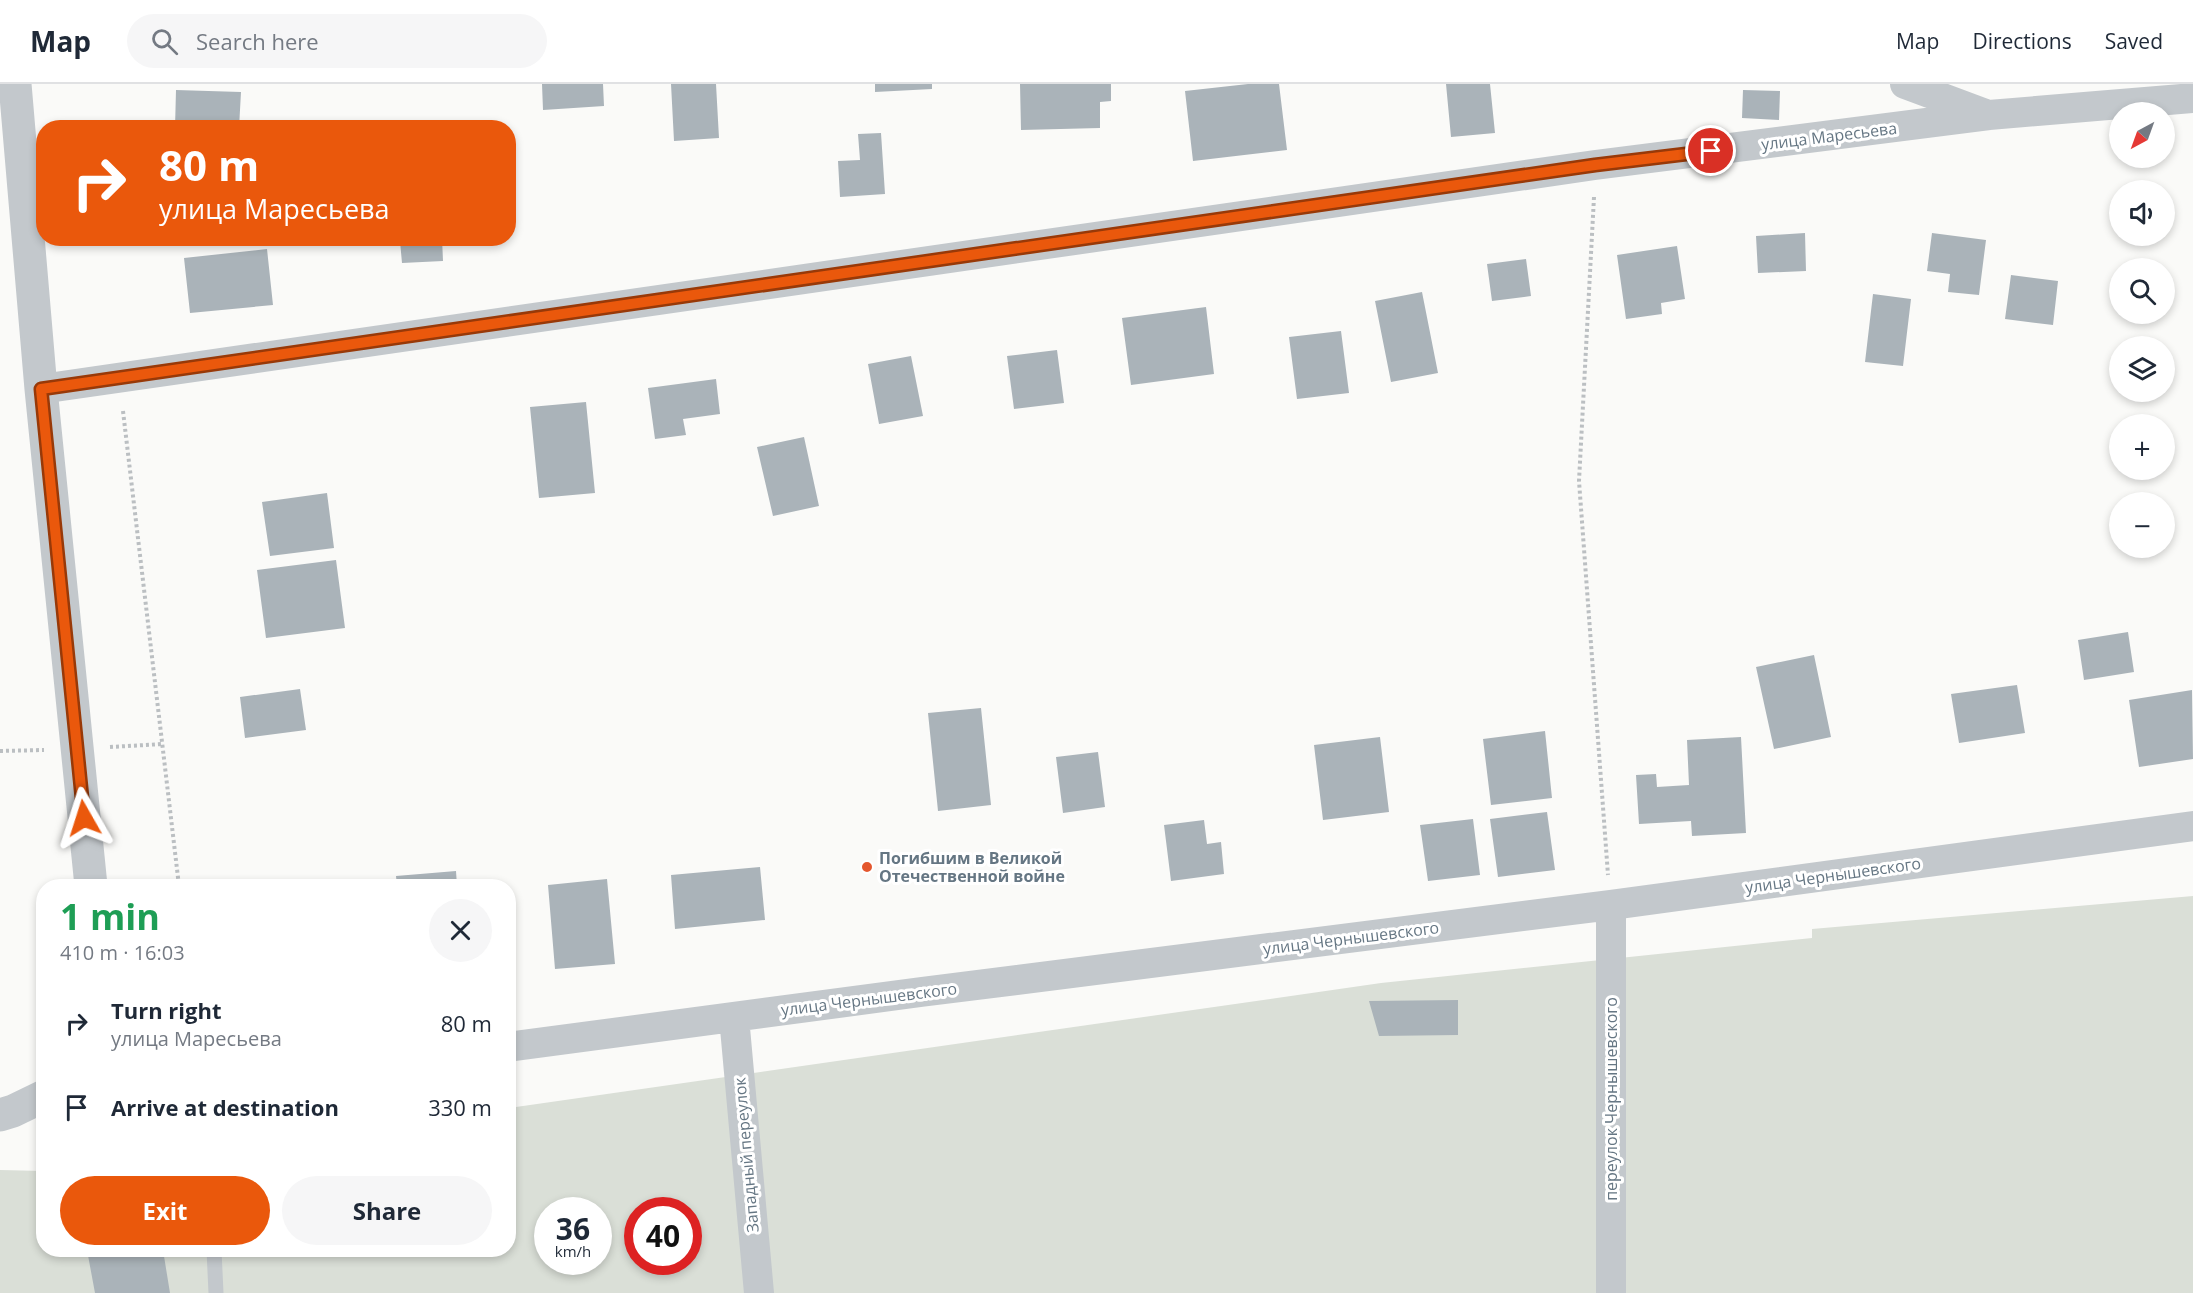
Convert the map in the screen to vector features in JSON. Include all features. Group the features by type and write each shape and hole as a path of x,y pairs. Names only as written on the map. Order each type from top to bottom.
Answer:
{"street":[{"path":"15,84 41,389 90,879"},
{"path":"1905,84 1989,115"},
{"name":"улица Маресьева","path":"41,389 1595,165 1989,115 2193,98"},
{"name":"улица Чернышевского","path":"516,1046 1611,905 2193,826"},
{"name":"переулок Чернышевского","path":"1611,905 1611,1293"},
{"name":"Западный переулок","path":"734,1017 759,1293"},
{"path":"0,1115 13,1112 36,1100"}],"lane":[{"path":"214,1257 216,1293"}],"path":[{"path":"1595,165 1579,481 1611,905"},
{"path":"119,379 178,879"},
{"path":"105,747 164,744"},
{"path":"0,751 46,749"}],"shaded area":[{"path":"2193,896 2193,1293 0,1293 0,1170 36,1171 36,1257 516,1257 516,1107 1381,983 1812,938 1812,929"}],"building":[{"path":"542,84 603,84 604,106 543,110"},
{"path":"671,84 716,84 719,138 674,141"},
{"path":"875,84 932,84 932,89 875,92"},
{"path":"1020,84 1111,84 1111,101 1100,102 1100,128 1021,130"},
{"path":"1248,84 1279,84 1287,150 1193,161 1185,91"},
{"path":"1446,84 1490,84 1495,133 1451,137"},
{"path":"176,90 241,92 239,120 175,120"},
{"path":"1743,90 1780,91 1779,120 1742,118"},
{"path":"881,133 885,194 840,197 838,161 860,160 858,134"},
{"path":"1805,233 1806,271 1758,273 1756,236"},
{"path":"1932,233 1986,240 1979,295 1948,292 1950,274 1927,271"},
{"path":"400,246 442,246 443,261 402,263"},
{"path":"1677,246 1685,299 1661,303 1662,314 1626,319 1617,255"},
{"path":"267,249 273,305 190,313 184,258"},
{"path":"1526,259 1531,296 1492,301 1487,264"},
{"path":"2011,275 2058,281 2053,325 2005,319"},
{"path":"1422,292 1438,373 1391,382 1375,301"},
{"path":"1873,294 1911,299 1903,366 1865,362"},
{"path":"1206,307 1214,374 1131,385 1122,318"},
{"path":"1341,331 1349,393 1297,399 1289,337"},
{"path":"1057,350 1064,403 1014,409 1007,356"},
{"path":"911,356 923,416 879,424 868,364"},
{"path":"716,379 720,414 683,419 686,435 655,439 648,388"},
{"path":"586,402 595,493 539,498 530,407"},
{"path":"804,437 819,506 773,516 757,447"},
{"path":"327,493 334,548 270,556 262,502"},
{"path":"336,560 345,628 266,638 257,570"},
{"path":"2128,632 2134,672 2084,680 2078,640"},
{"path":"1814,655 1831,737 1774,749 1756,667"},
{"path":"2017,685 2025,733 1959,743 1951,694"},
{"path":"300,689 306,730 245,738 240,697"},
{"path":"2192,690 2193,759 2139,767 2129,700"},
{"path":"981,708 991,805 938,811 928,713"},
{"path":"1545,731 1552,798 1491,805 1483,739"},
{"path":"1380,737 1389,812 1323,820 1314,745"},
{"path":"1741,737 1746,833 1692,836 1691,821 1639,824 1636,775 1656,774 1657,787 1689,785 1687,740"},
{"path":"1098,752 1105,807 1063,813 1056,757"},
{"path":"1547,812 1555,870 1498,877 1490,819"},
{"path":"1473,819 1480,875 1428,881 1420,825"},
{"path":"1204,820 1207,844 1221,842 1224,874 1171,881 1164,825"},
{"path":"760,867 765,920 675,929 671,875"},
{"path":"456,871 457,879 396,879 396,876"},
{"path":"607,879 615,964 555,969 548,885"},
{"path":"1458,1000 1458,1035 1379,1036 1369,1001"},
{"path":"88,1257 164,1257 170,1293 95,1293"}],"place":[{"name":"Погибшим в Великой Отечественной войне","path":"867,867"}],"route":[{"path":"84,818 41,389 1595,165 1711,151"}]}
